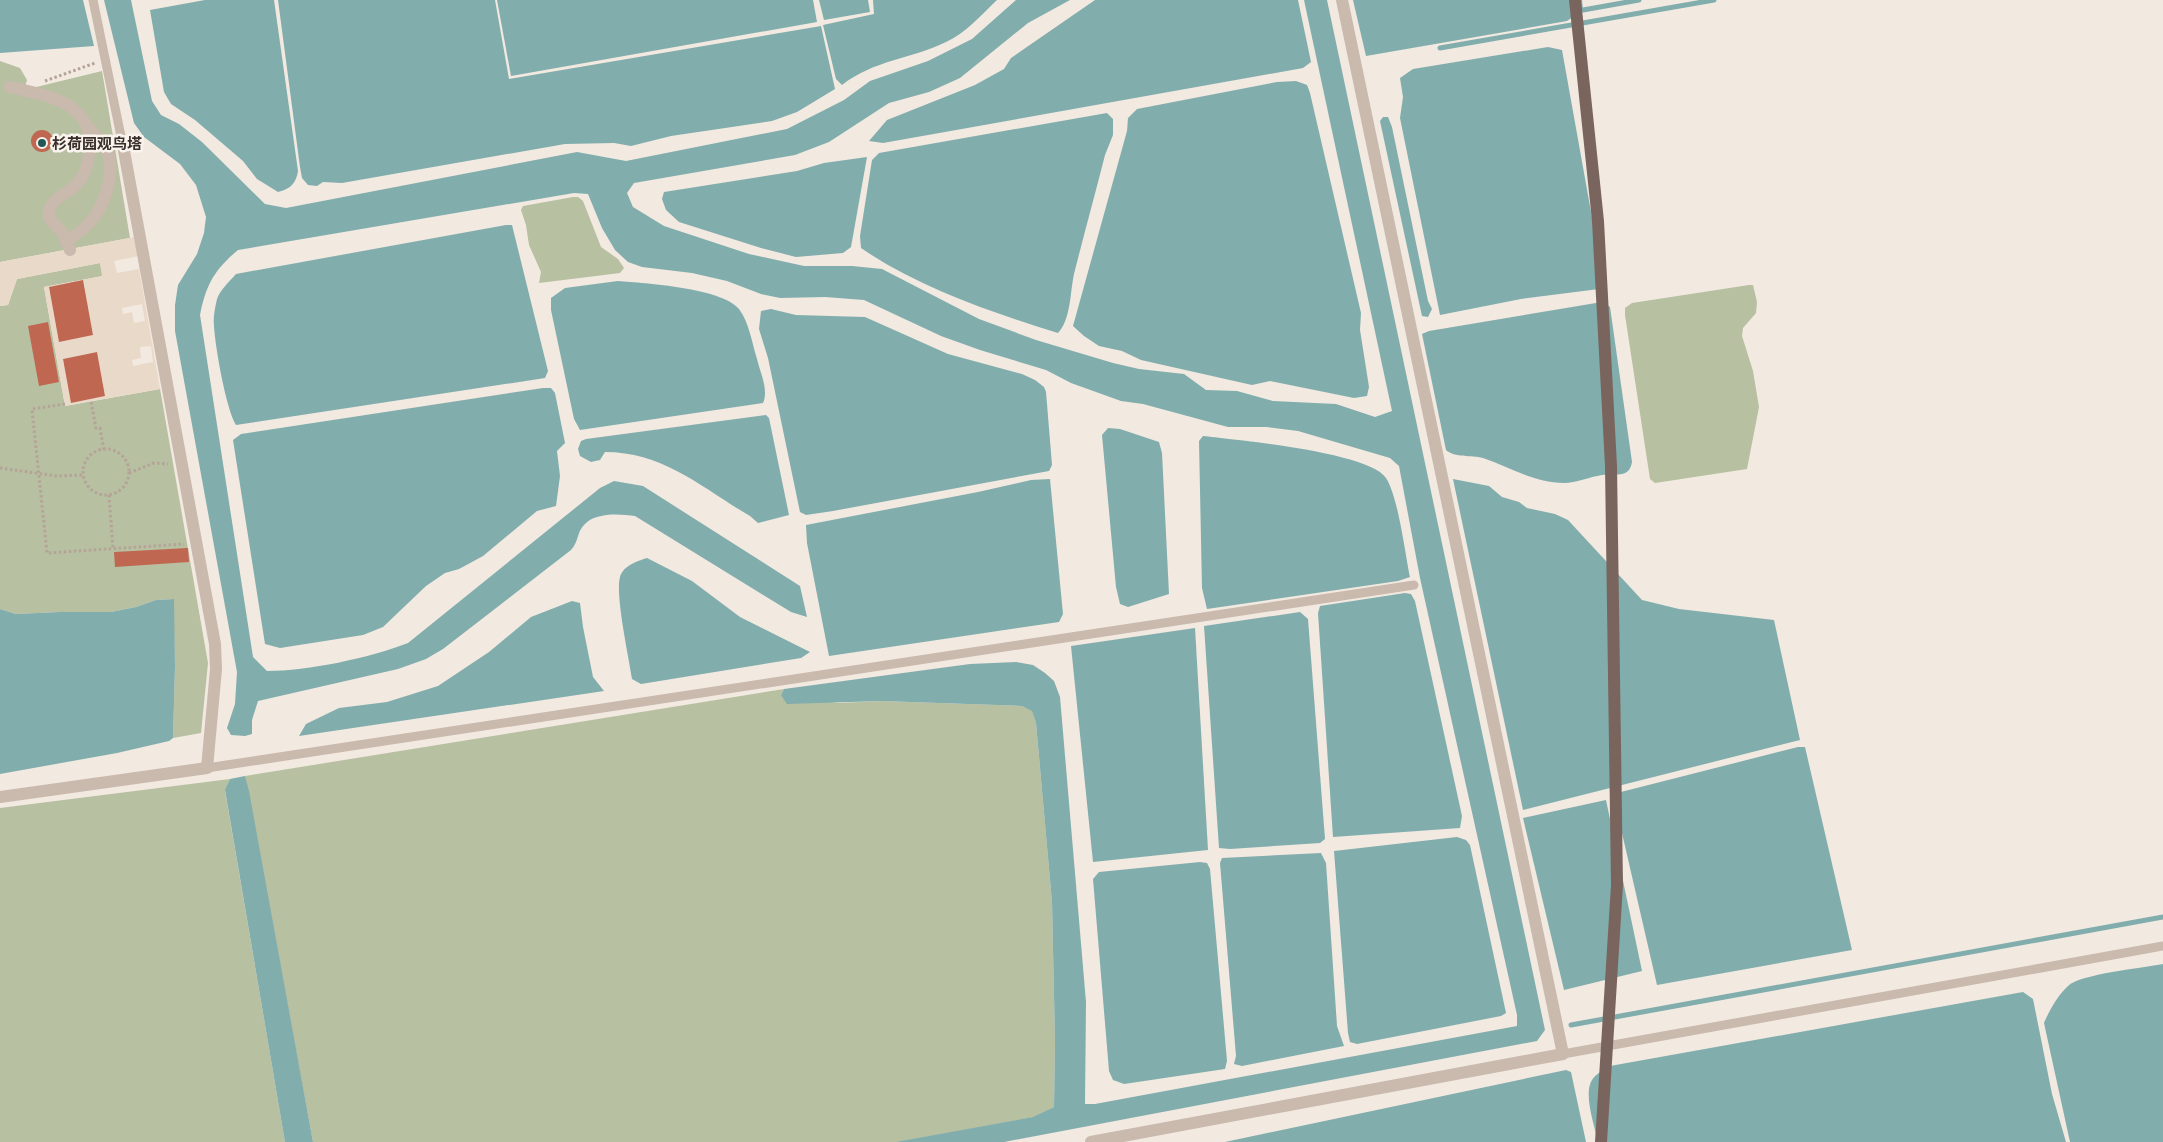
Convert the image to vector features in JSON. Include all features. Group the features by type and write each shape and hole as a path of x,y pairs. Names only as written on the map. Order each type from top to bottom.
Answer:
{"main road":[{"path":"1575,0 1598,220 1611,466 1617,885 1601,1142"}],"street":[{"path":"1090,1142 1564,1054 1342,0"},
{"path":"10,88 46,96 66,103 82,116 88,128 103,144 109,157 108,187 101,206 90,223 68,246 62,233 49,220 48,212 51,204 77,184 87,169 90,147 88,128"},
{"path":"0,798 207,768 216,669 215,644 124,151"},
{"path":"110,169 127,166"}],"lane":[{"path":"93,0 124,151"},
{"path":"207,768 1414,585"},
{"path":"1564,1054 2163,946"}],"path":[{"path":"43,82 105,59"},
{"path":"91,402 96,428 100,428 104,450"},
{"path":"65,404 32,409 47,553 197,543"},
{"path":"104,450 118,452 127,463 129,474 125,486 109,495 97,493 90,489 84,475 87,461 97,452 104,450"},
{"path":"129,474 154,463 182,466"},
{"path":"0,468 39,475 84,475"},
{"path":"109,495 113,549"}],"green space":[{"path":"0,61 20,68 27,80 24,90 102,71 130,238 0,262"},
{"path":"578,197 583,201 601,247 618,259 624,268 620,273 539,283 541,272 529,245 526,225 521,210 523,206"},
{"path":"100,263 103,276 44,287 65,406 160,389 208,663 201,733 173,738 175,667 173,599 156,600 136,607 111,612 16,614 0,609 0,306 8,305 17,279"},
{"path":"1753,285 1757,302 1756,313 1743,328 1742,336 1753,371 1759,407 1747,469 1655,483 1650,479 1625,308 1632,303"},
{"path":"784,689 781,695 838,703 882,701 1022,706 1032,710 1036,723 1052,902 1055,1042 1054,1107 1034,1117 899,1142 313,1142 245,776"},
{"path":"230,779 225,791 285,1142 0,1142 0,808"}],"shaded area":[{"path":"140,236 143,255 114,261 117,273 139,269 160,389 65,406 44,287 102,276 100,263 17,279 8,305 0,306 0,262","holes":["83,281 93,335 59,342 49,287","142,304 145,321 134,323 132,312 123,314 122,308","151,346 153,362 133,366 132,360 141,358 140,347","97,352 105,396 71,403 63,359"]}],"water":[{"path":"0,0 83,0 94,46 0,53"},
{"path":"104,0 131,0 152,101 161,115 179,124 202,142 265,204 286,208 577,152 626,161 787,129 844,100 870,81 928,61 972,39 1016,0 1070,0 1028,23 960,78 929,92 889,103 829,142 795,155 634,183 627,193 633,207 664,226 749,254 804,266 852,266 882,269 979,319 1036,340 1113,363 1139,369 1184,374 1206,390 1237,391 1273,401 1336,404 1375,417 1392,411 1304,0 1327,0 1545,1030 1537,1041 1004,1142 896,1142 1033,1117 1054,1107 1055,1042 1052,902 1036,723 1032,711 1022,706 882,701 787,704 781,695 784,689 970,664 1016,662 1033,665 1054,681 1060,697 1086,1002 1085,1104 1095,1104 1517,1026 1517,1015 1420,578 1399,466 1390,458 1298,431 1267,427 1228,427 1143,404 1121,401 1071,383 1046,370 941,336 864,300 825,297 780,298 761,294 727,281 692,273 642,267 628,262 615,250 602,228 588,194 574,193 238,250 217,271 208,287 200,315 253,657 267,671 301,669 338,663 375,654 408,643 600,488 614,481 643,486 800,586 807,617 791,612 635,516 601,516 594,518 584,525 571,550 443,649 426,659 398,669 258,701 252,720 252,734 245,736 231,735 227,728 235,704 237,672 175,331 175,305 178,285 197,254 204,233 206,217 196,185 180,164 144,137 134,123"},
{"path":"205,0 274,0 298,171 294,183 286,189 278,192 257,179 243,161 195,120 171,104 164,92 150,10"},
{"path":"278,0 495,0 509,79 821,26 835,89 797,112 772,121 671,136 631,146 614,143 565,144 342,183 323,182 317,186 308,185 302,178 300,167"},
{"path":"497,0 813,0 817,22 511,76"},
{"path":"819,0 868,0 870,12 824,20"},
{"path":"873,0 997,0 973,23 953,38 933,48 867,70 842,85 836,79 823,25 874,14"},
{"path":"1095,0 1298,0 1311,62 1303,68 883,143 869,141 887,120 975,85 1004,69 1011,58"},
{"path":"1353,0 1582,0 1583,10 1567,21 1366,56"},
{"path":"1548,47 1562,50 1603,279 1599,289 1521,299 1440,315 1400,118 1403,97 1400,78 1413,69"},
{"path":"1296,81 1307,85 1310,93 1361,313 1360,330 1369,387 1367,396 1354,398 1270,381 1252,385 1141,360 1122,351 1099,346 1084,336 1073,326 1127,131 1128,118 1137,109 1277,82"},
{"path":"1107,113 1113,119 1113,135 1105,155 1074,274 1068,313 1058,333 956,298 907,275 861,248 860,236 872,160 879,153"},
{"path":"1383,117 1388,117 1392,127 1428,301 1432,309 1428,317 1422,316 1380,121"},
{"path":"867,157 851,247 843,253 796,257 761,248 679,222 666,210 662,199 664,192 797,171 824,163"},
{"path":"512,225 548,371 545,378 236,425 228,406 216,348 214,323 218,296 236,274"},
{"path":"618,281 664,285 700,291 730,302 739,309 748,326 763,381 765,398 763,403 580,430 574,419 551,310 551,298 565,288"},
{"path":"1602,302 1610,307 1632,462 1628,471 1621,474 1602,475 1569,483 1553,482 1532,477 1483,458 1458,455 1446,450 1422,334 1429,331"},
{"path":"771,309 796,315 865,317 948,354 1022,374 1035,380 1044,387 1046,392 1052,465 1049,471 833,511 806,515 800,512 768,358 759,329 761,311"},
{"path":"551,388 555,393 565,443 557,451 560,476 556,506 537,511 483,556 459,569 445,573 426,586 383,627 363,635 280,648 265,644 233,440 241,434"},
{"path":"766,415 769,418 789,515 758,523 699,483 664,465 646,458 605,452 600,460 591,462 580,456 578,449 581,441 586,439"},
{"path":"1108,428 1120,429 1159,442 1162,453 1169,594 1128,607 1120,604 1116,587 1102,435"},
{"path":"1203,436 1271,444 1330,454 1375,469 1386,478 1394,498 1401,525 1410,577 1398,581 1207,609 1202,588 1199,441"},
{"path":"1050,479 1063,614 1059,622 829,656 807,543 806,525 1031,480"},
{"path":"1453,479 1489,486 1502,497 1519,502 1527,508 1555,514 1568,520 1642,600 1679,609 1774,620 1800,740 1523,810"},
{"path":"647,558 692,581 740,617 810,652 801,658 641,684 632,679 619,598 620,577 627,567"},
{"path":"1405,593 1411,594 1415,601 1462,816 1460,828 1333,837 1318,613 1320,606"},
{"path":"174,599 173,738 169,741 117,753 0,774 0,609 16,614 111,612 136,607 156,600"},
{"path":"572,601 580,603 593,677 604,691 299,736 306,724 339,708 387,702 438,686 489,652 531,617"},
{"path":"1300,612 1308,619 1325,839 1320,843 1230,849 1219,848 1204,626"},
{"path":"1195,628 1208,850 1093,862 1071,646"},
{"path":"1798,747 1805,747 1852,950 1657,985 1613,794"},
{"path":"245,776 313,1142 285,1142 225,790 230,779"},
{"path":"1606,800 1642,971 1564,990 1523,818"},
{"path":"1457,837 1466,840 1470,845 1506,1013 1501,1016 1357,1044 1350,1042 1334,851"},
{"path":"1321,853 1326,863 1337,1026 1344,1046 1242,1066 1234,1064 1236,1056 1220,863 1222,858"},
{"path":"1200,862 1207,863 1210,869 1227,1061 1225,1069 1124,1084 1113,1080 1109,1071 1093,879 1099,872"},
{"path":"2163,964 2163,1142 2070,1142 2044,1023 2048,1013 2061,994 2068,986 2075,982 2112,972"},
{"path":"2023,992 2033,999 2052,1094 2066,1142 1598,1142 1589,1102 1590,1086 1596,1076 1610,1066"},
{"path":"1566,1070 1571,1072 1586,1142 1225,1142"}],"building":[{"name":"杉荷园观鸟塔","path":"42,130 50,133 53,141 50,149 42,152 34,149 31,141 34,133"},
{"path":"83,280 93,335 59,342 49,287"},
{"path":"48,322 59,382 39,386 28,326"},
{"path":"97,352 105,396 71,403 63,359"},
{"path":"188,548 189,562 115,567 114,552"}],"waterway":[{"path":"1583,10 1639,0"},
{"path":"1440,48 1714,0"},
{"path":"1571,1025 2163,917"}],"place":[{"name":"杉荷园观鸟塔","path":"42,143"}]}
